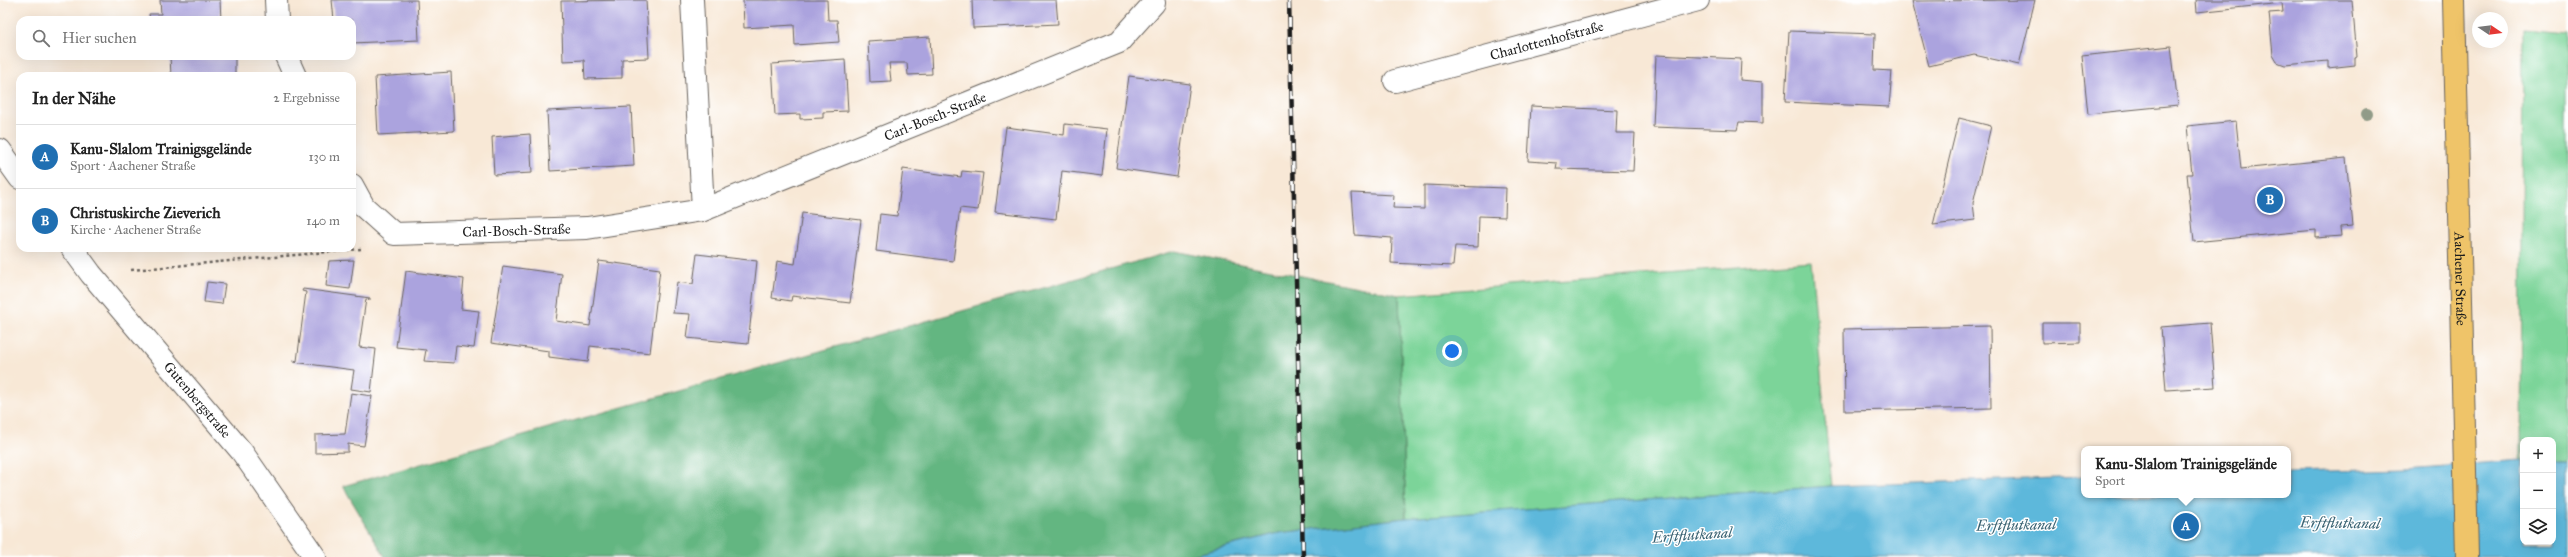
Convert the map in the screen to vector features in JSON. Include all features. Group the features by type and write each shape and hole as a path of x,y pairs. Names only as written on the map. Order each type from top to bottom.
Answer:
{"main road":[{"name":"Aachener Straße","path":"2454,0 2467,557"}],"street":[{"path":"276,0 277,16"},
{"path":"692,0 703,210"},
{"name":"Charlottenhofstraße","path":"1396,81 1698,0"},
{"name":"Carl-Bosch-Straße","path":"394,234 587,228 703,210 1119,42 1153,2"},
{"path":"288,60 293,72"},
{"path":"0,150 16,172"},
{"path":"356,192 364,207 394,234"},
{"name":"Gutenbergstraße","path":"75,252 91,274 242,452 315,557"}],"path":[{"path":"356,250 363,249 394,234"},
{"path":"91,274 330,252"}],"green space":[{"path":"2523,28 2568,32 2568,462 2556,462 2556,437 2521,437"},
{"path":"1174,251 1399,295 1406,518 1279,533 1185,557 385,557 343,486"},
{"path":"1811,261 1831,486 1406,518 1399,295"}],"water":[{"name":"Erftflutkanal","path":"2520,460 2520,545 2556,545 2556,462 2568,462 2568,557 1186,557 1279,533 1405,518 1831,486 2081,477 2081,498 2291,498 2291,472 2407,469"}],"building":[{"path":"160,0 220,0 221,16 149,16 149,14 161,14"},
{"path":"332,0 417,0 419,40 356,43 356,16 334,16"},
{"path":"646,0 649,58 622,59 622,78 585,79 584,60 563,61 561,1"},
{"path":"743,0 827,0 828,20 837,20 839,42 795,45 794,25 744,28"},
{"path":"972,0 1056,0 1058,24 973,28"},
{"path":"2035,0 2019,65 1974,55 1929,66 1912,1"},
{"path":"2196,0 2352,0 2357,57 2355,58 2355,65 2328,68 2328,61 2285,65 2277,62 2273,55 2269,13 2283,12 2282,3 2197,12"},
{"path":"1789,31 1875,34 1874,70 1892,71 1889,107 1785,102"},
{"path":"930,37 932,74 908,75 907,63 889,63 891,81 870,82 868,41"},
{"path":"2171,46 2178,105 2088,114 2082,56"},
{"path":"1656,55 1741,59 1740,80 1763,82 1763,123 1739,122 1737,130 1653,127"},
{"path":"845,59 848,111 823,112 823,118 800,119 800,114 775,115 772,64"},
{"path":"170,60 235,60 235,72 171,72"},
{"path":"451,72 454,131 378,135 375,77"},
{"path":"1129,76 1190,84 1177,177 1116,168"},
{"path":"1531,106 1617,110 1616,133 1635,133 1633,171 1556,169 1557,163 1528,161"},
{"path":"631,107 634,166 550,171 547,111"},
{"path":"1959,118 1991,126 1973,203 1975,220 1933,225"},
{"path":"2236,121 2241,169 2346,158 2353,226 2340,227 2341,236 2316,238 2316,230 2194,242 2187,174 2192,174 2187,126"},
{"path":"1065,124 1107,129 1102,176 1062,171 1056,219 995,212 1006,127 1064,135"},
{"path":"530,134 532,173 494,175 492,137"},
{"path":"903,169 961,177 962,171 983,173 978,210 960,208 953,261 876,251 880,214 897,216"},
{"path":"1424,185 1506,188 1505,217 1479,216 1478,247 1455,246 1453,266 1391,263 1392,238 1355,235 1352,193 1394,195 1393,208 1424,209"},
{"path":"802,213 861,220 850,303 792,296 791,301 772,298 777,261 795,264"},
{"path":"697,254 757,261 748,344 687,338 690,314 673,313 677,282 693,284"},
{"path":"354,260 350,289 326,286 329,261"},
{"path":"599,261 660,269 650,353 590,346 588,362 549,357 549,351 491,343 503,266 562,274 556,321 590,326"},
{"path":"406,271 464,279 461,309 479,311 474,348 456,346 454,363 424,361 426,350 396,347"},
{"path":"207,282 225,284 222,304 204,302"},
{"path":"303,289 370,298 370,300 366,299 359,347 376,349 371,392 351,389 354,370 293,362 293,360 297,361 306,292 302,291"},
{"path":"2042,323 2080,323 2080,342 2042,343"},
{"path":"2210,323 2215,387 2166,390 2161,327"},
{"path":"1990,326 1991,408 1845,411 1844,329"},
{"path":"351,393 372,396 364,446 348,444 348,452 315,453 315,435 345,434"}],"railway":[{"path":"1289,0 1303,557"}],"place":[{"name":"Christuskirche Zieverich","path":"2270,200"},
{"name":"Kanu-Slalom Trainigsgelände","path":"2186,526"}]}
